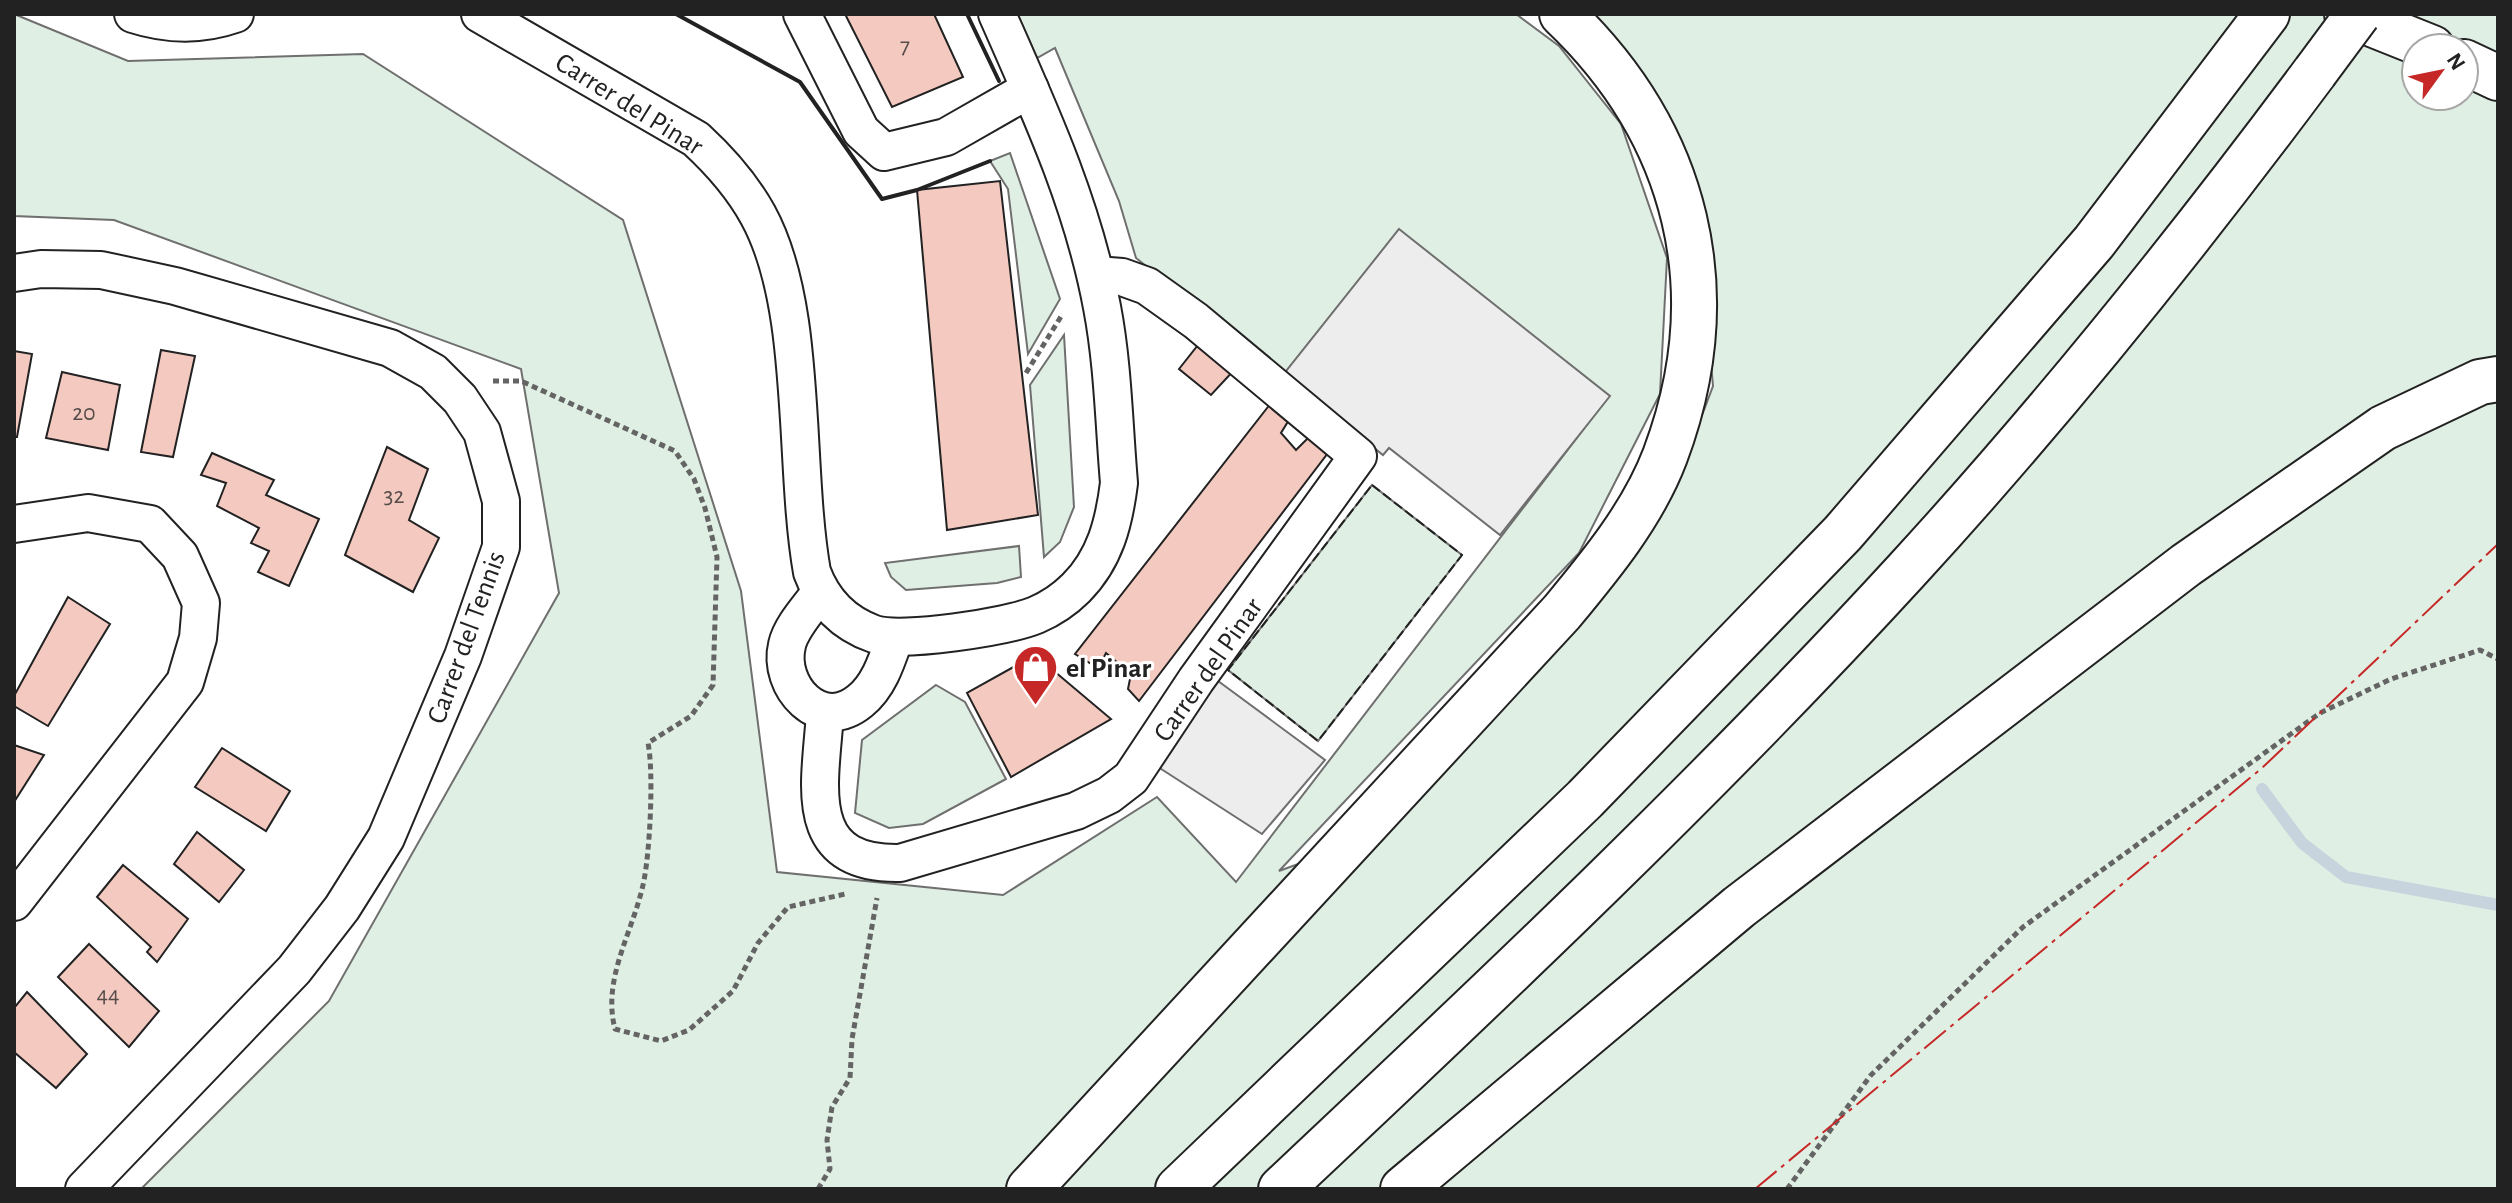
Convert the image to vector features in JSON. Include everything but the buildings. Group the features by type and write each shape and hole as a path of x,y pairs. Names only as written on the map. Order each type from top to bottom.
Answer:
{"main road":[{"path":"1029,1189 1562,612 1626,528 1665,458 1688,365 1693,315 1688,229 1678,189 1658,139 1602,52 1562,14"},
{"path":"1178,1189 1585,799 1833,544 1947,416 2094,242 2267,14"},
{"path":"2347,14 2400,35"},
{"path":"1281,1189 1697,788 1887,592 1997,469 2233,183 2358,14"},
{"path":"1403,1189 1739,907 2186,565 2383,428 2480,382 2498,379"}],"street":[{"path":"133,14 161,23 194,23 235,14"},
{"name":"Carrer del Pinar","path":"480,14 696,139 723,164 759,216 787,303 809,550 820,593"},
{"path":"802,14 861,131 884,152 946,137 1030,89"},
{"path":"895,637 883,671 862,700 840,712 825,714 808,704 795,690 785,659 788,641 820,593 835,611 855,626 895,637 1015,622 1038,614 1074,590 1103,552 1119,483 1103,311 1096,275 1071,191 997,14"},
{"name":"Carrer del Tennis","path":"14,273 41,269 101,270 175,286 390,348 433,372 460,399 482,432 501,501 501,547 463,656 386,838 342,908 294,970 84,1189"},
{"name":"Carrer del Pinar","path":"825,714 819,800 824,824 836,845 853,857 872,863 900,863 1076,811 1109,795 1131,778 1196,680 1358,456 1196,321 1147,286 1122,277 1096,275"},
{"path":"14,524 88,513 150,524 180,556 201,603 198,638 185,682 14,902"}],"path":[{"path":"1026,373 1062,315"},
{"path":"460,399 485,381 521,381 564,400 675,451 694,479 705,508 717,557 713,685 691,716 648,743 653,764 643,884 612,986 610,1007 615,1029 661,1041 689,1030 733,991 758,943 788,907 855,891"},
{"path":"1787,1189 1871,1075 2023,927 2320,713 2391,679 2438,662 2480,650 2498,659"},
{"path":"818,1189 830,1169 827,1140 832,1107 850,1078 866,955 878,909 877,885"}],"green space":[{"path":"14,14 128,61 363,54 623,220 741,591 777,872 1003,895 1157,797 1236,882 1609,396 1399,230 1283,375 1136,258 1119,201 1055,48 1037,58 1017,14 1516,14 1559,46 1621,124 1667,258 1660,394 1579,553 1279,871 1378,835 1682,468 1713,386 1697,198 1589,14 2498,14 2498,1189 141,1189 329,1001 559,593 521,369 114,220 14,216"},
{"path":"1010,153 1060,299 1028,354 1008,189 990,161"},
{"path":"1064,335 1074,507 1060,542 1044,557 1030,385"},
{"path":"1372,485 1462,555 1318,741 1228,670"},
{"path":"1019,546 1021,577 997,583 906,590 891,577 885,563"},
{"path":"936,685 965,702 1006,779 923,824 889,828 855,813 862,740"}],"shaded area":[{"path":"1399,229 1610,396 1500,535 1389,448 1383,455 1283,375"},
{"path":"1214,678 1325,760 1262,834 1155,765"}],"waterway":[{"path":"2262,789 2302,843 2346,877 2498,905"}],"fence":[{"path":"1372,485 1462,555 1318,741 1228,670 1372,485"}],"wall":[{"path":"676,14 800,82 882,199 917,190 990,161"},
{"path":"967,14 999,81"}],"power":[{"path":"1755,1189 2262,768 2498,544"}],"place":[{"name":"el Pinar","path":"1035,706"}]}
